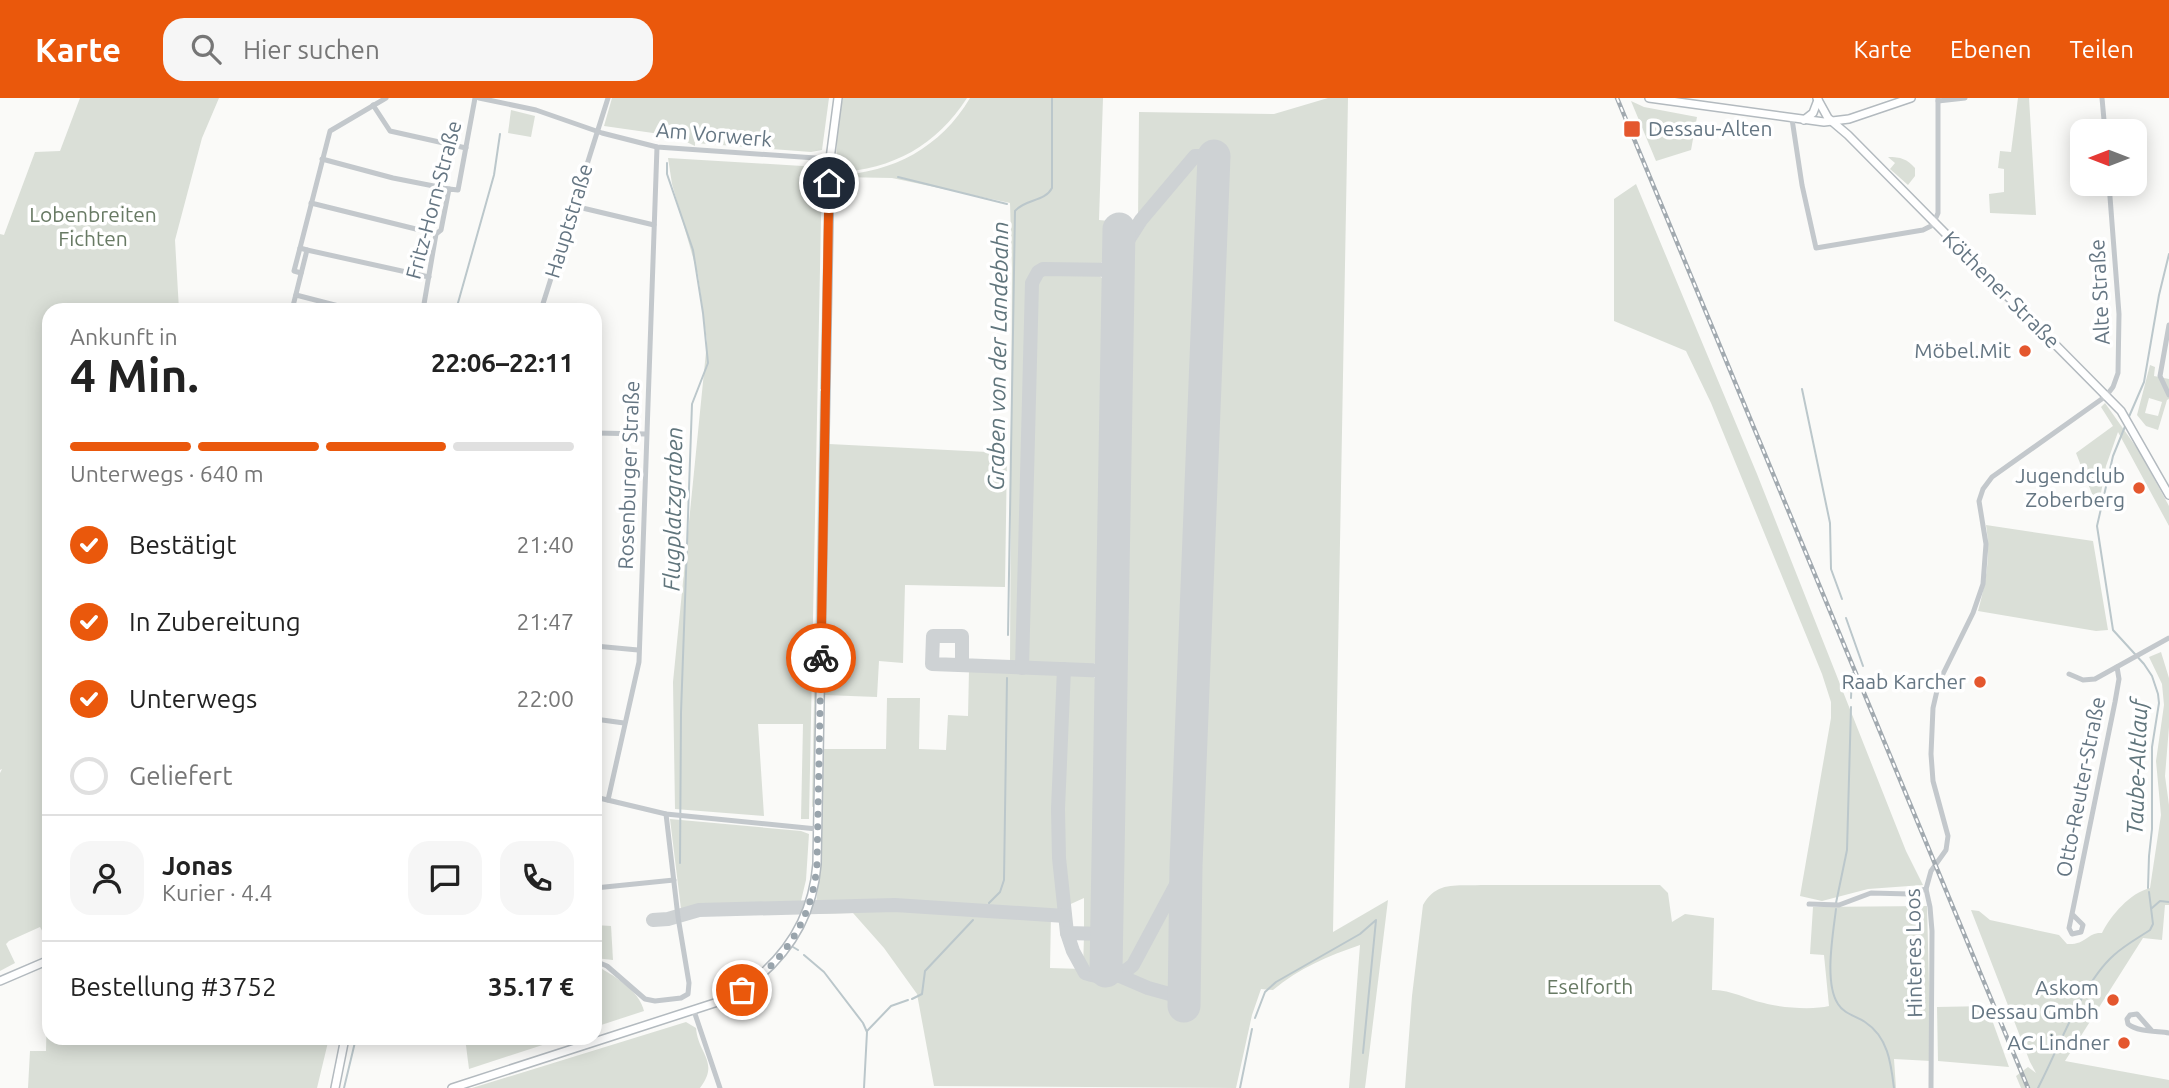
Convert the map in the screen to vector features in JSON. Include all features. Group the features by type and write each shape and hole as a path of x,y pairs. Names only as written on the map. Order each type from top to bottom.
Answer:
{"main road":[{"path":"602,1040 727,999 750,984 771,967 791,942 804,919 813,893 817,864 830,159 838,98"},
{"path":"1649,98 1803,121 1832,122 1885,103 1911,98"},
{"path":"1803,121 1812,113 1817,99"},
{"name":"Köthener Straße","path":"1817,99 1832,122 1848,135 2126,417 2169,495"},
{"path":"0,981 42,963"},
{"path":"335,1088 344,1045"},
{"path":"452,1088 587,1045"}],"street":[{"path":"301,273 294,271 332,128 386,98"},
{"name":"Am Vorwerk","path":"477,98 536,110 597,132 657,147 830,159"},
{"name":"Fritz-Horn-Straße","path":"424,303 436,233 441,230 449,190 458,190 477,98"},
{"name":"Hauptstraße","path":"543,303 608,98"},
{"path":"1792,119 1814,244 1820,248 1925,230 1935,223 1938,213 1938,99 1965,98"},
{"path":"2102,98 2104,119"},
{"path":"373,105 390,131 466,148"},
{"name":"Rosenburger Straße","path":"608,800 639,662 657,147"},
{"path":"322,159 449,190"},
{"name":"Alte Straße","path":"2106,396 2117,377 2119,337 2110,196"},
{"path":"311,203 436,233"},
{"path":"574,206 654,225"},
{"path":"300,247 429,277"},
{"path":"294,303 307,250"},
{"path":"296,295 327,303"},
{"path":"2169,325 2160,376 2169,395"},
{"name":"Hinteres Loos","path":"1931,1088 1932,931 1926,889 1929,875 1944,853 1948,841 1933,781 1933,708 1939,681 1973,613 1983,584 1986,544 1979,496 1992,477 2106,396"},
{"path":"602,433 646,434"},
{"path":"2069,674 2088,680 2169,638"},
{"path":"602,647 638,650"},
{"name":"Otto-Reuter-Straße","path":"2072,914 2119,679 2117,667"},
{"path":"602,720 624,723"},
{"path":"602,799 666,814 817,829"},
{"path":"602,964 645,999 655,1001 681,998 688,994 689,983 666,814"},
{"path":"602,887 674,880"},
{"path":"1809,904 1839,905 1871,893 1910,894 1926,889"},
{"path":"694,1011 720,1088"},
{"path":"2152,1031 2137,1014 2130,1014 2127,1019 2132,1028 2152,1031 2169,1033"}],"green space":[{"name":"Lobenbreiten Fichten","path":"80,98 219,98 202,138 175,240 179,303 42,303 42,931 40,927 9,941 6,944 15,963 0,971 0,234 4,235 35,152 60,151"},
{"path":"612,98 829,98 822,150 811,152 695,143 695,146 674,136 604,126"},
{"path":"843,98 967,98 942,129 911,152 876,166 837,172 836,128"},
{"path":"970,98 1103,98 1099,220 1109,221 1109,256 1099,265 1099,275 1109,286 1102,657 1091,666 1010,663 1010,203 892,178 837,175 877,169 914,154 945,130"},
{"path":"1328,98 1348,98 1333,932 1388,900 1365,1088 1349,1088 1360,945 1314,963 1273,990 1261,989 1252,1015 1236,1088 934,1086 917,994 884,948 853,913 815,914 820,865 822,749 886,749 887,698 920,698 919,749 946,750 948,715 968,716 969,670 1091,674 1101,685 1097,928 1084,931 1084,898 1051,913 1050,968 1083,969 1084,936 1093,936 1097,940 1096,971 1115,972 1127,242 1128,221 1138,221 1139,112 1274,114"},
{"path":"2018,98 2029,98 2036,215 1990,213 1989,194 2004,192 2004,169 1998,168 2000,151 2011,152"},
{"path":"1631,101 1644,107 1697,117 1691,150 1656,161"},
{"path":"511,110 535,116 531,137 508,133"},
{"path":"1888,157 1903,159 1915,168 1915,176 1908,185 1890,169 1895,163"},
{"path":"668,158 822,169 809,819 801,819 803,724 758,724 764,816 675,809 673,682 707,342 698,275 672,184"},
{"path":"825,168 823,389 820,389"},
{"path":"1636,184 1757,474 1906,851 1923,885 1868,889 1822,901 1800,896 1831,718 1831,702 1711,403 1686,351 1614,321 1614,199"},
{"path":"2150,365 2155,367 2154,376 2169,379 2169,399 2158,430 2146,426 2137,415","holes":["2149,398 2162,402 2158,416 2145,413"]},
{"path":"820,391 823,391 815,806 812,807"},
{"path":"2105,403 2139,451 2169,506 2169,526 2118,432 2106,466 2098,509 2076,453 2113,426 2101,407"},
{"path":"829,444 1007,453 1005,587 905,585 903,663 879,661 877,697 824,695"},
{"path":"1986,525 2093,541 2108,630 2096,631 1978,611 1987,569"},
{"path":"2161,652 2169,678 2165,776 2169,805 2169,905 2165,905 2162,940 2143,938 2065,1061 2169,1080 2169,1088 2021,1088 2016,1076 2028,1067 2036,1073 1971,910 1979,911 1990,920 2059,935 2067,944 2074,944 2093,934 2102,933 2122,906 2135,895 2150,888 2161,815 2156,761 2164,705 2162,684 2149,657"},
{"path":"670,819 801,831 809,834 806,880 800,905 714,905 681,909"},
{"name":"Eselforth","path":"1455,885 1660,885 1668,893 1672,922 1685,914 1714,918 1712,990 1771,1005 1797,1008 1829,1006 1824,955 1810,954 1813,907 1927,906 1931,1061 1894,1059 1896,1088 1405,1088 1423,905 1434,892"},
{"path":"602,925 611,926 613,960 602,959"},
{"path":"602,969 631,990 644,1011 602,1025"},
{"path":"1987,1006 2009,1067 1938,1061 1937,1007"},
{"path":"686,1022 696,1028 708,1064 706,1079 700,1088 472,1088"},
{"path":"46,1045 327,1045 317,1088 28,1088 30,1051 46,1051"},
{"path":"466,1045 543,1045 469,1069"}],"waterway":[{"name":"Graben von der Landebahn","path":"1008,635 1015,211 1024,204 1045,196 1052,188 1052,98"},
{"path":"458,303 494,175 500,134"},
{"name":"Flugplatzgraben","path":"667,163 667,174 693,250 708,363 692,404 681,713 680,863"},
{"path":"898,177 1007,204"},
{"name":"Taube-Altlauf","path":"2128,419 2144,382 2169,254"},
{"path":"1802,389 1830,523 1831,569 1842,599"},
{"name":"Taube-Altlauf","path":"2126,424 2113,456 2097,526 2113,630 2144,664 2152,676 2158,694 2152,747 2152,829 2148,888"},
{"path":"1846,618 1863,666"},
{"path":"1851,698 1852,673"},
{"name":"Graben von der Landebahn","path":"989,903 1000,892 1004,880 1007,678"},
{"path":"1836,903 1847,850 1851,707"},
{"name":"Taube-Altlauf","path":"2038,1088 2091,982 2114,955 2150,930 2153,924 2149,892"},
{"path":"2152,908 2160,901 2169,902"},
{"path":"1836,909 1830,971 1834,995 1843,1010 1865,1022 1879,1035 1890,1060 1894,1088"},
{"name":"Graben von der Landebahn","path":"912,999 922,994 925,971 973,920"},
{"path":"1255,1018 1265,992 1276,982 1360,934 1376,920 1363,1053"},
{"name":"Flugplatzgraben","path":"793,947 798,950"},
{"name":"Flugplatzgraben","path":"804,955 824,972 863,1023 867,1032 864,1088"},
{"name":"Graben von der Landebahn","path":"867,1031 891,1006 908,1000"},
{"path":"1240,1088 1252,1029"},
{"path":"344,1088 354,1045"}],"taxiway":[{"path":"1118,242 1127,242 1141,220 1195,156 1214,156"},
{"path":"1022,668 1032,283 1043,269 1118,270"},
{"path":"962,665 962,636 933,636 932,664 1111,671"},
{"path":"1064,669 1058,809 1059,858 1067,933 1106,934"},
{"path":"1067,933 1085,973 1105,977 1122,973 1133,965 1186,866"},
{"path":"653,920 668,919 699,910 895,905 1065,916"},
{"path":"1120,976 1148,988 1184,998"}],"runway":[{"path":"1184,1006 1186,866 1214,156"},
{"path":"1106,971 1119,229"}],"railway":[{"path":"1617,98 2028,1088"}],"way so far":[{"path":"742,990 769,969 796,935 813,893 817,864 821,658"}],"place":[{"name":"Dessau-Alten","path":"1632,129"},
{"name":"Möbel.Mit","path":"2025,351"},
{"name":"Jugendclub Zoberberg","path":"2139,488"},
{"name":"Raab Karcher","path":"1980,682"},
{"name":"Askom Dessau Gmbh","path":"2113,1000"},
{"name":"AC Lindner","path":"2124,1043"}],"route":[{"path":"821,658 829,183"}]}
